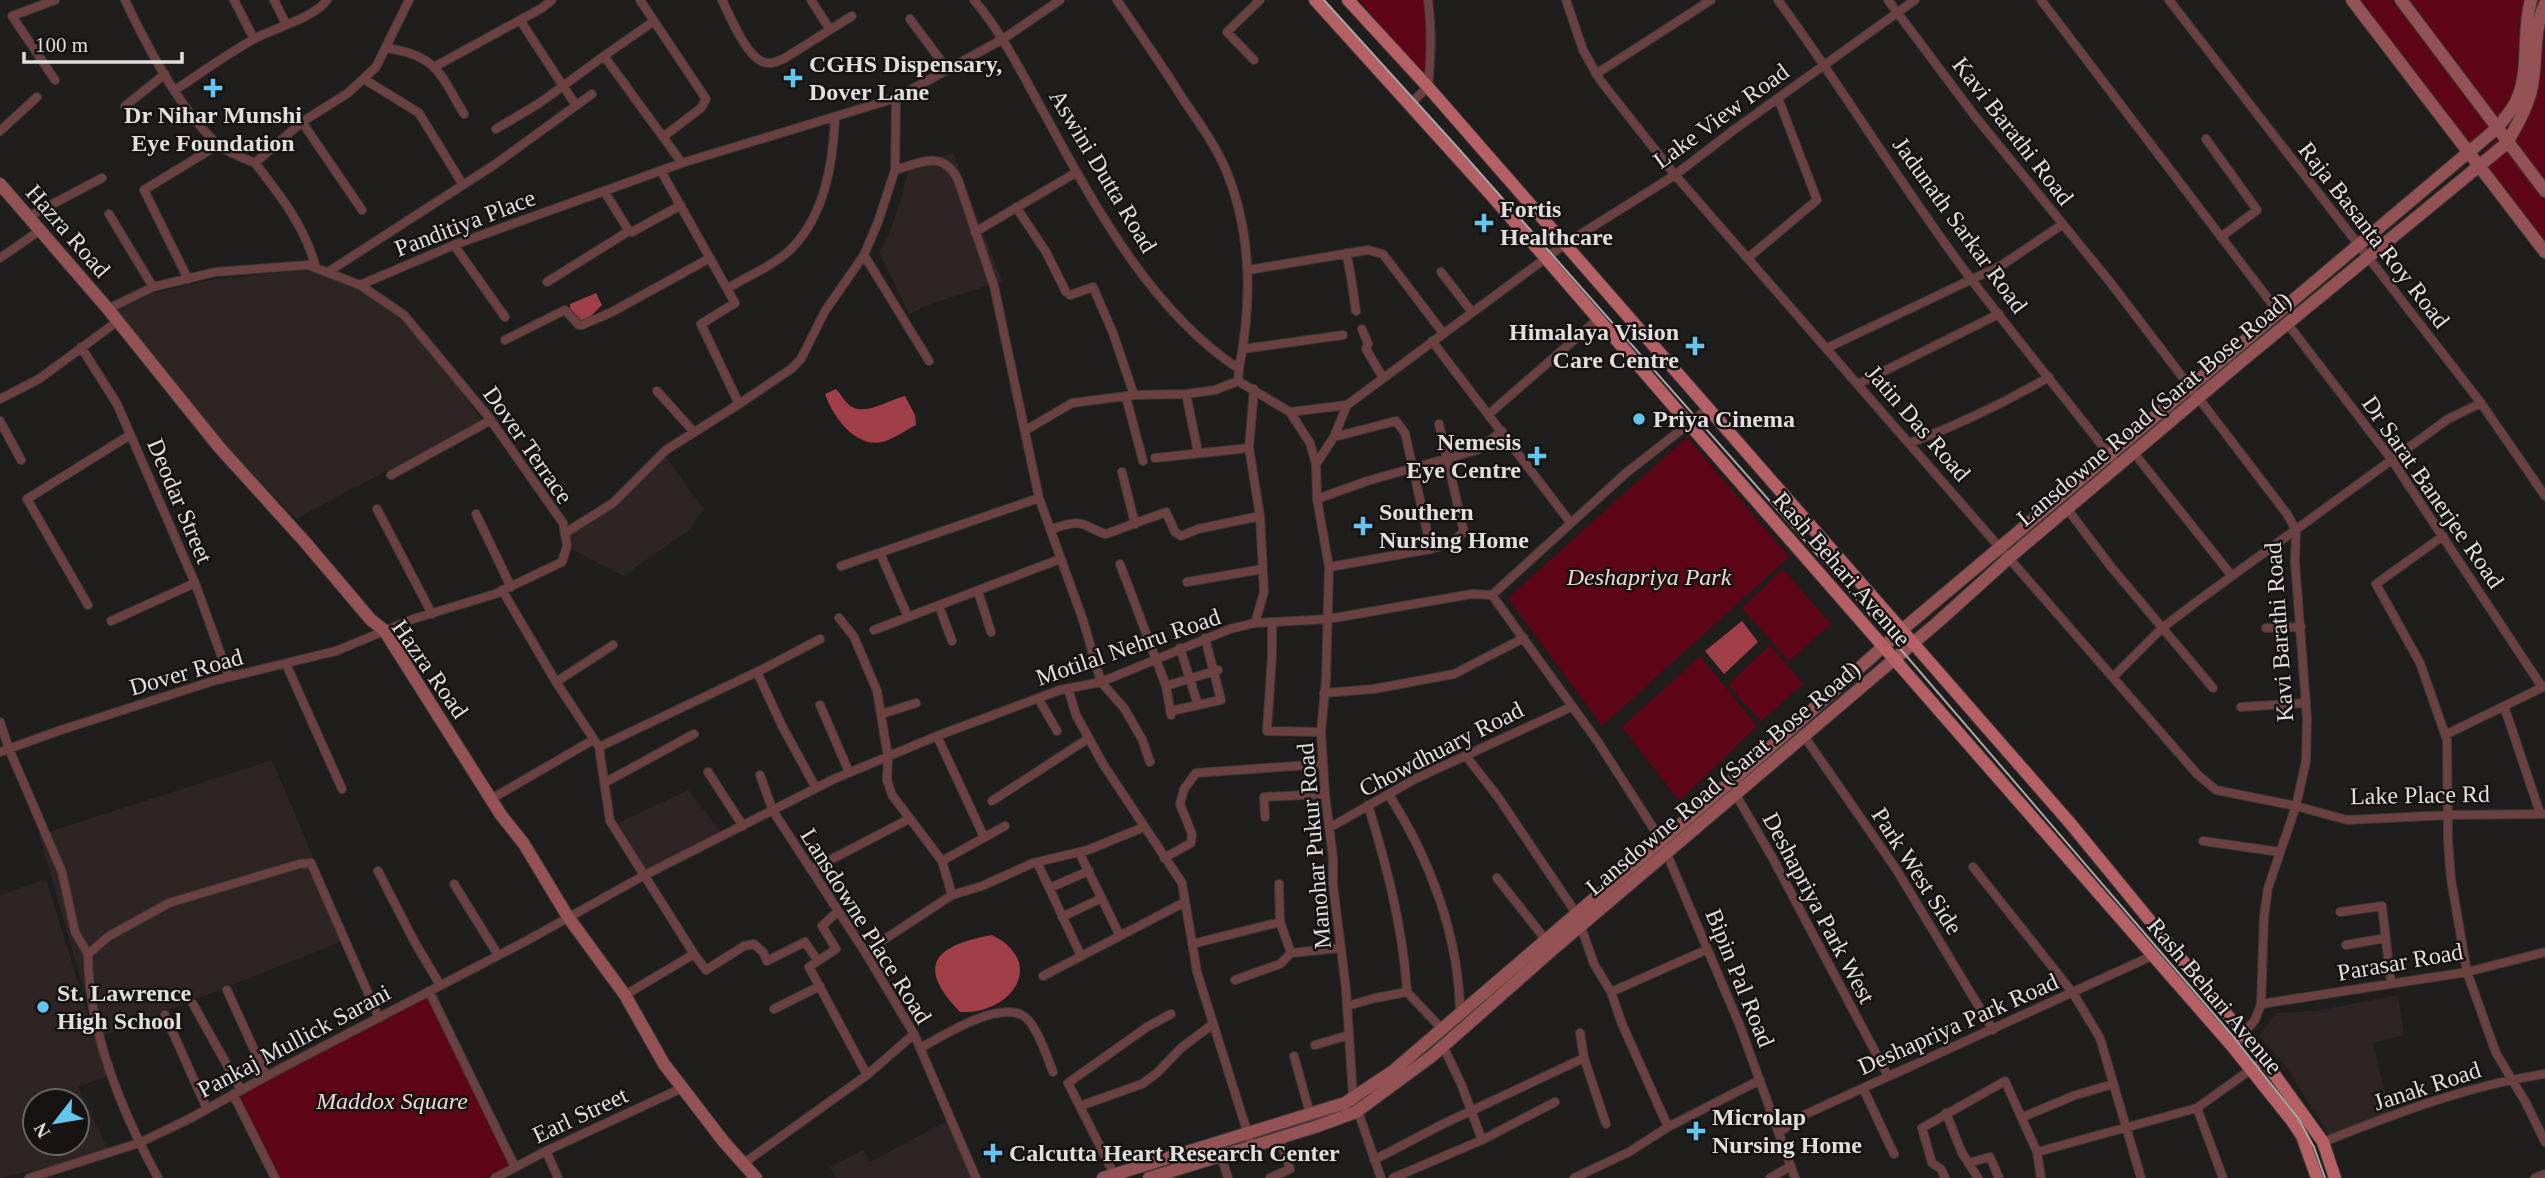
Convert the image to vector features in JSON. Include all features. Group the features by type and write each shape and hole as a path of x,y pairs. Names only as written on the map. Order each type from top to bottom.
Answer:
{"main road":[{"name":"Rash Behari Avenue","path":"1315,0 1547,259 2232,1046 2302,1136 2317,1178"},
{"name":"Rash Behari Avenue","path":"1348,0 1428,87 2070,823 2264,1060 2323,1142 2335,1178"},
{"path":"2352,0 2545,252"},
{"path":"2401,0 2545,191"},
{"path":"2005,552 2110,455 2189,387 2283,318 2357,247 2496,129 2518,99 2522,85 2526,18 2531,0"},
{"path":"2507,143 2524,111 2532,88 2539,16 2545,4"},
{"name":"Lansdowne Road (Sarat Bose Road)","path":"1149,1178 1221,1156 1310,1114 1345,1103 1393,1071 1903,629 2005,552 2068,510 2197,398 2283,318 2367,258 2507,143"},
{"name":"Hazra Road","path":"0,184 118,321 219,447 371,620 384,630 491,799 524,844 568,917 625,995 664,1063 724,1142 756,1178"},
{"name":"Lansdowne Road (Sarat Bose Road)","path":"1111,1177 1250,1141 1279,1138 1356,1112 1443,1046 1894,660 2005,552"},
{"path":"2052,839 2070,823"}],"street":[{"path":"55,0 12,16 55,80"},
{"path":"125,0 174,90 218,145 255,163 290,207 311,248 316,268"},
{"path":"234,0 254,39"},
{"path":"274,0 286,24"},
{"path":"174,90 254,39 314,10 327,0"},
{"path":"436,66 520,20 540,4 552,0"},
{"path":"640,0 706,99 701,108 663,137"},
{"path":"722,0 748,48 765,63 774,63 785,58 852,16"},
{"path":"811,0 829,28"},
{"name":"Aswini Dutta Road","path":"974,0 1003,39 1077,173 1142,275 1183,321 1240,369"},
{"name":"Panditiya Place","path":"108,309 153,287 215,272 308,265 360,285 454,245 682,163 896,98 1003,39 1060,0"},
{"path":"1117,0 1214,145 1238,205 1248,270 1243,349 1238,381"},
{"path":"1255,60 1227,32 1260,0"},
{"path":"1409,104 1428,87 1431,19 1428,0"},
{"name":"Jatin Das Road","path":"1566,0 1583,50 1597,74 1675,175 2197,774 2216,790 2296,806"},
{"path":"1597,74 1711,0"},
{"name":"Jadunath Sarkar Road","path":"1778,0 1825,64 1880,149 1972,280 2119,467"},
{"name":"Kavi Barathi Road","path":"1888,0 1974,115 2063,224 2287,514 2296,530 2295,562 2301,627 2306,761 2296,806 2267,888 2261,1004 2255,1020 2232,1046"},
{"name":"Lake View Road","path":"1547,259 1565,244 1675,175 1914,0"},
{"name":"Dr Sarat Banerjee Road","path":"2042,0 2392,460 2543,686"},
{"name":"Raja Basanta Roy Road","path":"2168,0 2357,247 2481,403 2545,496"},
{"path":"255,163 302,122 348,93 364,79 387,48 405,3"},
{"path":"910,19 947,69"},
{"path":"520,20 576,105"},
{"path":"496,129 538,104 654,21"},
{"path":"387,48 408,52 436,66 464,114"},
{"path":"604,56 682,163"},
{"path":"125,106 165,74"},
{"path":"364,79 419,113 463,185"},
{"path":"328,272 463,185 592,94"},
{"path":"0,131 37,97"},
{"path":"565,533 613,503 666,450 791,369 801,359 825,311 864,256 878,222 895,170 896,98"},
{"path":"1748,258 1817,200 1778,98"},
{"path":"728,288 792,248 808,225 820,202 829,174 834,150 835,118"},
{"path":"302,122 362,210"},
{"path":"2206,139 2257,210 2221,237"},
{"path":"188,279 144,190 218,145"},
{"path":"895,170 931,160 944,162 952,168 994,286 1040,498 1050,529 1083,620 1101,682 1124,708 1142,739 1150,762"},
{"path":"661,171 734,303 701,324 739,404"},
{"path":"975,232 1077,173"},
{"path":"28,218 102,178"},
{"path":"604,191 629,231"},
{"path":"547,282 629,231 681,205"},
{"path":"1016,207 1046,252 1068,293 1093,287 1113,333 1130,396 1143,461"},
{"path":"109,214 153,287"},
{"path":"1827,348 1972,280 2038,243 2063,224"},
{"path":"0,258 39,231"},
{"path":"454,245 505,317"},
{"path":"1248,270 1368,250 1383,254 1443,333"},
{"path":"1346,253 1356,311"},
{"path":"864,256 929,361"},
{"path":"505,340 565,310 582,325 611,313 710,258"},
{"path":"1290,412 1347,405 1547,259"},
{"path":"1441,272 1472,312"},
{"name":"Dover Terrace","path":"360,285 404,315 491,420 563,523 567,545 562,562 507,589 384,630"},
{"path":"1858,384 1999,314"},
{"path":"1489,414 1598,319"},
{"path":"0,399 39,379 118,321"},
{"path":"1362,329 1368,344 1366,349 1383,378"},
{"path":"1243,349 1343,335"},
{"path":"1432,341 1570,522"},
{"name":"Deodar Street","path":"81,346 117,404 131,435 195,583 229,677"},
{"path":"1910,443 1968,419 2049,377"},
{"path":"1026,430 1072,403 1130,396 1186,394 1215,390 1238,381 1290,412 1310,443 1317,464"},
{"path":"1254,389 1249,449 1260,516 1264,592 1255,623"},
{"path":"657,391 694,432"},
{"path":"1186,394 1198,452"},
{"path":"2113,677 2162,628 2448,419 2481,403"},
{"path":"1317,464 1335,437 1347,405"},
{"path":"1661,840 1598,742 1492,595 1570,522 1709,408"},
{"path":"391,475 491,420"},
{"path":"0,421 21,460"},
{"path":"1335,437 1396,421 1405,433 1432,549"},
{"path":"1328,567 1432,549 1448,544 1464,531 1439,424"},
{"path":"1317,499 1367,481 1477,450 1502,431"},
{"path":"88,605 27,499 131,435"},
{"path":"1155,458 1249,449"},
{"path":"2134,453 2232,576"},
{"name":"Manohar Pukur Road","path":"1317,464 1317,499 1328,567 1328,619 1321,732 1325,794 1348,1006 1353,1097 1381,1178"},
{"path":"1122,471 1135,524"},
{"path":"841,566 1040,498"},
{"path":"377,509 432,614"},
{"path":"2068,510 2213,688"},
{"path":"1050,529 1078,523 1106,534 1166,512 1175,532 1181,536 1198,529 1260,516"},
{"path":"475,514 507,589 556,682 596,744 606,782 610,821 706,970 744,946 754,944 763,952 767,961 805,942 818,961"},
{"path":"2443,536 2376,583 2420,663 2445,735 2451,879 2467,972 2496,1053 2545,1142"},
{"path":"880,554 908,617"},
{"path":"874,630 1060,559"},
{"path":"1120,564 1166,686 1171,713 1221,700 1216,671 1205,638"},
{"path":"1187,582 1263,569"},
{"path":"111,621 195,583"},
{"path":"978,591 991,632"},
{"name":"Motilal Nehru Road","path":"568,917 849,772 1038,698 1068,688 1101,682 1230,629 1255,623 1328,619 1472,594 1492,595"},
{"path":"939,606 951,641"},
{"path":"839,618 854,637 877,691 888,757 887,780 892,795 942,861 951,895"},
{"path":"1272,622 1267,731 1321,732"},
{"path":"2266,628 2301,627"},
{"name":"Dover Road","path":"0,752 229,677 336,651 384,630"},
{"path":"1324,693 1374,689 1454,674 1524,638"},
{"path":"491,799 596,744 757,672 820,639"},
{"path":"556,682 613,645"},
{"path":"1180,648 1198,705"},
{"path":"286,664 342,789"},
{"path":"1166,686 1216,671"},
{"path":"757,672 816,789"},
{"path":"2445,735 2543,686"},
{"path":"1068,688 1076,715 1117,789 1182,883 1197,972 1250,1141"},
{"path":"1038,698 1057,731"},
{"path":"882,714 916,703"},
{"path":"2241,707 2305,703"},
{"path":"820,705 849,772"},
{"path":"2504,706 2543,813"},
{"name":"Chowdhuary Road","path":"1329,828 1415,779 1571,707"},
{"path":"0,722 62,872 75,932 88,954 88,983 118,1095 158,1178"},
{"path":"606,782 694,734"},
{"path":"937,736 984,837"},
{"name":"Park West Side","path":"1804,736 1896,869 1993,1030"},
{"path":"992,802 1088,738"},
{"path":"1466,755 1576,913 1594,964 1611,992 1622,1024 1668,1127"},
{"path":"1164,858 1191,843 1192,834 1180,803 1184,789 1196,772 1323,764"},
{"path":"708,772 743,826"},
{"name":"Lansdowne Place Road","path":"760,775 773,811 865,951 914,1034 976,1178"},
{"path":"1265,817 1264,797 1325,794"},
{"path":"1389,795 1411,830 1448,927 1458,966 1460,1013"},
{"name":"Deshapriya Park West","path":"1737,795 1888,1076"},
{"path":"1368,806 1393,890 1396,919 1404,952 1407,992 1441,1028"},
{"name":"Lake Place Rd","path":"2296,806 2347,820 2543,813"},
{"path":"811,870 909,819"},
{"path":"942,861 1005,826"},
{"path":"865,951 951,895 982,886 1037,862 1079,852 1144,827"},
{"name":"Bipin Pal Road","path":"1661,840 1740,1026 1795,1178"},
{"path":"2203,841 2280,852"},
{"path":"1079,852 1120,936"},
{"path":"88,954 109,936 169,903 306,862 311,863 379,1018"},
{"path":"1037,862 1081,956"},
{"path":"1973,867 2073,993 2100,1038 2141,1178"},
{"path":"378,871 440,985"},
{"path":"1049,888 1089,871"},
{"path":"1497,878 1545,939"},
{"path":"454,884 498,955"},
{"path":"1279,884 1280,922 1286,946 1291,953"},
{"path":"1062,917 1102,898"},
{"path":"1043,976 1185,902"},
{"path":"2340,912 2382,905 2391,984"},
{"path":"838,911 822,926 836,949 809,967 867,1075"},
{"name":"Pankaj Mullick Sarani","path":"29,1178 139,1143 568,917"},
{"path":"1192,944 1280,922"},
{"path":"2346,945 2386,938"},
{"path":"1235,980 1280,964 1291,953 1340,948"},
{"path":"1611,992 1706,950"},
{"name":"Parasar Road","path":"2261,1004 2467,972 2545,952"},
{"path":"625,995 694,954"},
{"name":"Deshapriya Park Road","path":"1780,1132 1804,1115 2154,956"},
{"path":"774,1009 820,986"},
{"path":"227,990 266,1076"},
{"path":"429,990 515,1167"},
{"path":"1348,1006 1407,992"},
{"path":"193,1004 237,1092 275,1178"},
{"path":"920,1048 967,1023 997,1013 1012,1013 1023,1015 1029,1022 1044,1048 1053,1072"},
{"path":"1111,1177 1068,1083 1147,1027 1171,1014"},
{"path":"165,1015 207,1109"},
{"path":"1080,1106 1142,1084 1181,1048 1213,1024"},
{"path":"1580,1033 1584,1058 1606,1124"},
{"path":"744,1163 867,1075 914,1034"},
{"path":"1315,1045 1349,1035"},
{"path":"1443,1046 1462,1086 1482,1140"},
{"path":"1294,1056 1310,1114"},
{"path":"1374,1160 1584,1058"},
{"path":"2037,1152 2197,1108 2264,1060"},
{"name":"Janak Road","path":"2323,1142 2397,1113 2512,1079 2545,1073"},
{"path":"1574,1178 1629,1152 1668,1127 1760,1080"},
{"path":"1945,1178 1941,1169 1932,1163 1922,1128 2005,1082 2037,1152 2041,1178"},
{"path":"2023,1117 2073,1096 2113,1084"},
{"name":"Earl Street","path":"495,1178 681,1088"},
{"path":"1863,1088 1894,1154"},
{"path":"1393,1178 1482,1140 1555,1102"},
{"path":"2197,1108 2223,1178"},
{"path":"1946,1113 1962,1153 1978,1178"},
{"path":"1270,1178 1290,1169 1279,1138"},
{"path":"546,1151 558,1178"},
{"path":"1221,1156 1228,1178"},
{"path":"1968,1163 1990,1157 1999,1178"},
{"path":"1770,1178 1791,1166"},
{"path":"2535,1178 2545,1174"}],"shaded area":[{"path":"953,153 1002,281 909,314 879,252 888,237 910,164"},
{"path":"305,270 358,289 399,318 437,360 482,420 296,519 214,434 115,312 153,293 215,279"},
{"path":"596,293 602,305 586,321 578,322 570,314 570,304"},
{"path":"836,389 847,403 860,409 875,407 905,396 915,415 916,425 886,441 875,443 856,437 840,422 825,394"},
{"path":"665,456 704,509 688,531 623,576 571,549 567,537 614,506"},
{"path":"1742,621 1758,642 1724,674 1705,651"},
{"path":"272,760 348,939 98,1038 39,835"},
{"path":"688,790 723,834 642,872 616,824"},
{"name":"St. Lawrence High School","path":"46,879 107,1076 78,1087 21,1087 21,1157 87,1157 0,1178 0,895"},
{"path":"992,935 1009,946 1018,959 1020,972 1016,985 994,1005 978,1011 960,1012 938,982 935,970 938,960 945,951 957,945"},
{"path":"2398,995 2404,1035 2373,1043 2390,1113 2330,1137 2288,1069 2259,1036 2276,1013 2316,1011"},
{"name":"St. Lawrence High School","path":"91,1114 108,1149 91,1155"},
{"path":"952,1118 977,1178 836,1178 830,1167 863,1150 870,1162"}],"green space":[{"path":"1359,0 1425,0 1428,63 1425,76"},
{"path":"2360,0 2400,0 2496,130 2471,153"},
{"path":"2406,0 2545,0 2545,181"},
{"path":"2500,135 2545,198 2545,248 2476,160"},
{"name":"Deshapriya Park","path":"1687,437 1789,557 1602,726 1508,598"},
{"path":"1783,569 1831,624 1789,661 1742,608"},
{"path":"1770,645 1803,684 1761,721 1728,685"},
{"path":"1700,656 1757,726 1679,801 1622,727"},
{"name":"Maddox Square","path":"427,994 510,1165 485,1178 278,1178 236,1096"}],"tram line":[{"path":"1324,0 1903,652 2232,1035 2298,1118 2314,1147 2325,1178"}],"place":[{"name":"CGHS Dispensary, Dover Lane","path":"793,78"},
{"name":"Dr Nihar Munshi Eye Foundation","path":"213,88"},
{"name":"Fortis Healthcare","path":"1484,223"},
{"name":"Himalaya Vision Care Centre","path":"1695,346"},
{"name":"Priya Cinema","path":"1639,419"},
{"name":"Nemesis Eye Centre","path":"1537,456"},
{"name":"Southern Nursing Home","path":"1363,526"},
{"name":"St. Lawrence High School","path":"43,1007"},
{"name":"Microlap Nursing Home","path":"1696,1131"},
{"name":"Calcutta Heart Research Center","path":"993,1153"}]}
